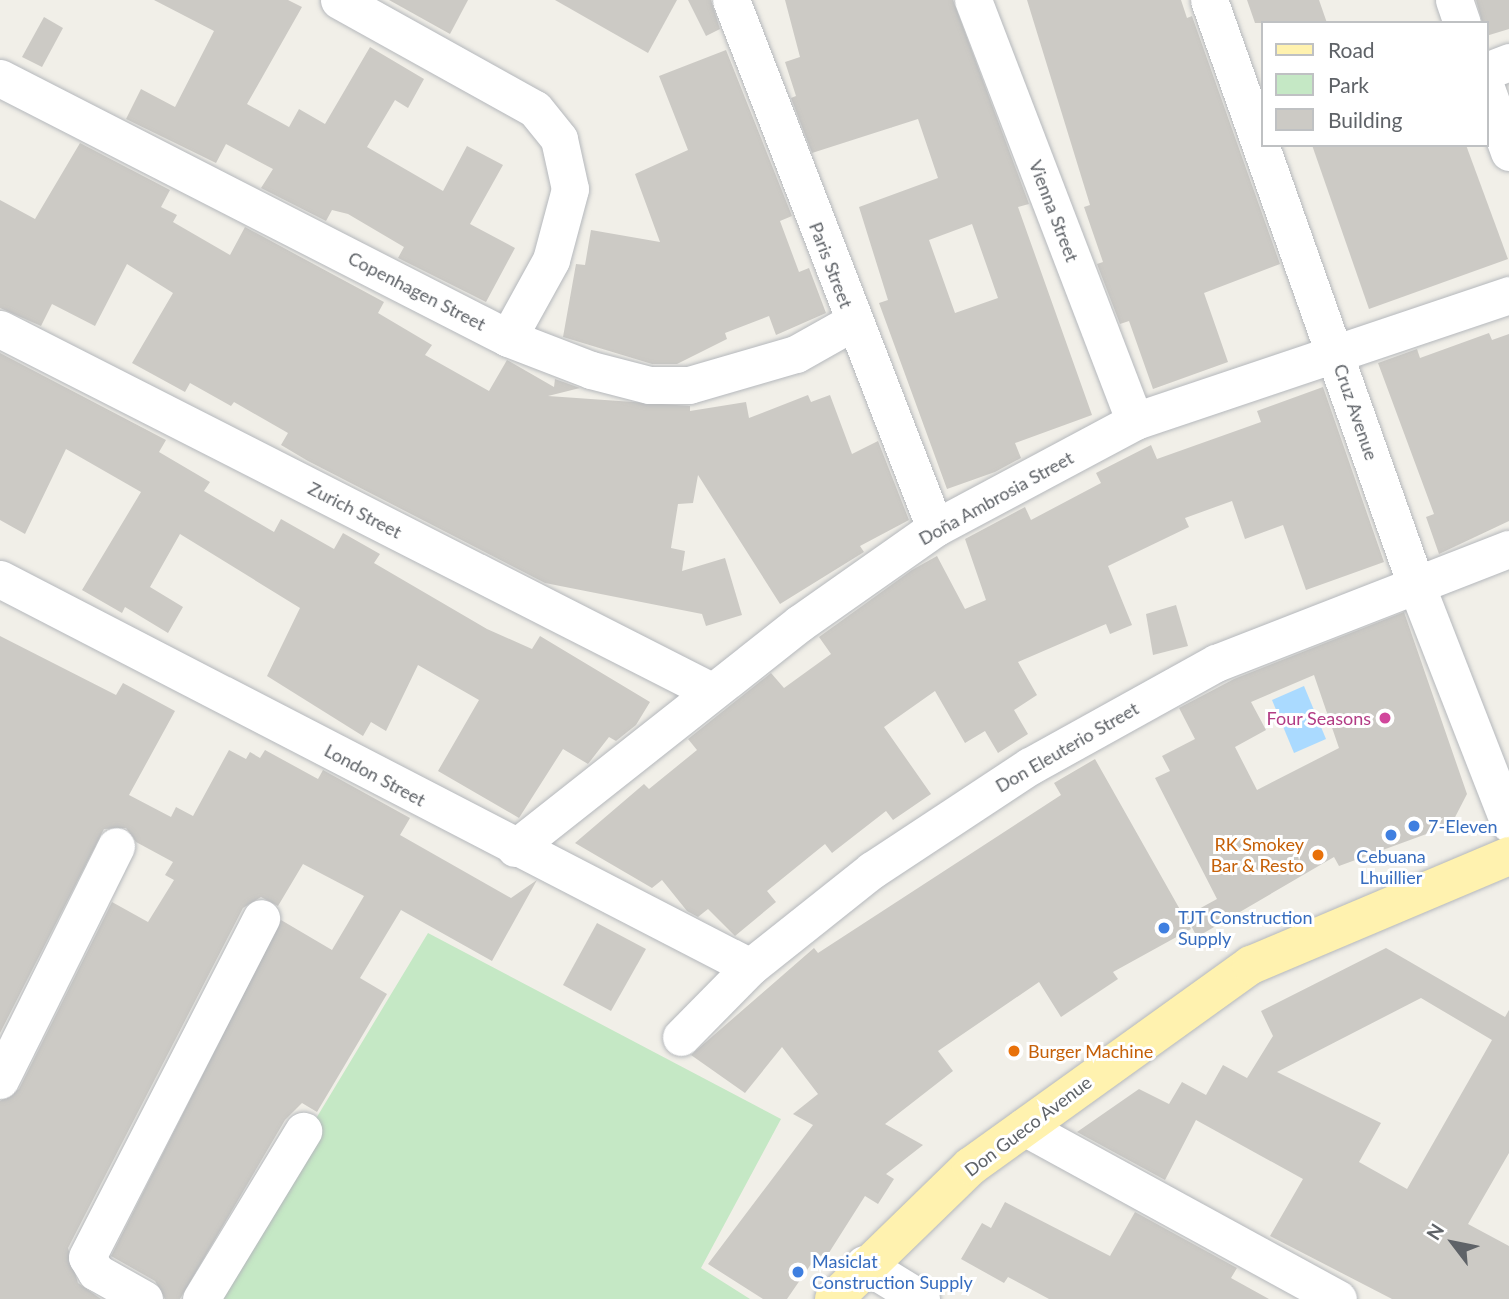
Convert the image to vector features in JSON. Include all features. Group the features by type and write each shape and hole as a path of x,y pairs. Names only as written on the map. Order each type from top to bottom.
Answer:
{"main road":[{"name":"Don Gueco Avenue","path":"834,1299 864,1264 1024,1127 1251,965 1509,856"}],"street":[{"path":"339,0 535,110 559,139 570,189 551,260 508,338"},
{"name":"Paris Street","path":"731,0 853,322 935,528"},
{"name":"Vienna Street","path":"973,0 1135,421"},
{"name":"Cruz Avenue","path":"1209,0 1260,142"},
{"path":"1454,0 1461,21"},
{"path":"1488,70 1509,62"},
{"name":"Copenhagen Street","path":"0,78 508,338 649,386 689,385 796,354 853,322"},
{"path":"1488,94 1509,152"},
{"name":"Cruz Avenue","path":"1262,147 1415,582 1509,823"},
{"name":"Doña Ambrosia Street","path":"515,848 710,691 935,528 1135,421 1509,295"},
{"name":"Zurich Street","path":"0,329 710,691"},
{"name":"Don Eleuterio Street","path":"681,1037 750,967 872,870 1030,766 1216,663 1415,582 1509,549"},
{"name":"London Street","path":"0,579 515,848 654,912 750,967"},
{"path":"0,1080 116,846"},
{"path":"144,1299 96,1272 87,1257 261,918"},
{"path":"1024,1127 1338,1299"},
{"path":"201,1299 303,1131"},
{"path":"864,1264 921,1299"}],"green space":[{"path":"428,933 781,1119 701,1268 750,1299 207,1299"}],"water":[{"path":"1304,686 1326,739 1294,753 1272,700"}],"building":[{"path":"154,0 288,0 302,7 247,104 289,127 299,109 325,124 370,47 424,79 408,108 395,100 367,147 443,191 467,146 503,165 470,224 515,248 486,302 398,258 404,247 348,214 332,210 326,221 261,188 273,169 226,144 216,163 126,119 141,89 175,107 214,31"},
{"path":"389,0 468,0 450,34"},
{"path":"555,0 677,0 648,53"},
{"path":"688,0 711,0 720,29 706,36"},
{"path":"785,0 953,0 1029,204 1018,207 1092,415 1015,443 1021,458 995,472 947,489 879,303 888,300 859,207 938,178 918,119 812,153 791,98 796,96 785,62 800,57","holes":["972,224 998,298 955,313 929,240"]},
{"path":"1027,0 1181,0 1187,18 1192,16 1280,264 1204,293 1228,362 1153,389 1129,321 1120,324 1097,264 1103,262 1084,207 1090,205"},
{"path":"1247,0 1319,0 1326,21 1260,21 1255,23"},
{"path":"1476,0 1509,0 1509,29 1488,35 1488,21 1482,21"},
{"path":"44,17 63,28 42,67 22,57"},
{"path":"726,50 792,216 780,221 799,272 809,268 826,313 776,335 769,316 725,333 727,339 677,364 652,364 563,337 576,264 585,265 591,230 660,242 635,174 688,150 659,76"},
{"path":"80,143 170,190 161,207 177,215 173,222 230,255 245,227 384,302 378,313 432,345 425,355 489,391 507,360 554,387 555,379 580,388 548,396 690,406 690,411 746,402 749,418 808,395 811,402 830,395 852,454 878,441 909,520 860,546 864,552 780,604 698,475 693,503 678,504 671,548 685,551 682,571 725,558 742,615 706,626 702,614 545,583 308,461 281,445 288,433 234,402 231,406 190,383 185,392 132,363 173,293 127,264 95,326 52,304 41,326 0,308 0,200 35,219"},
{"path":"1313,147 1467,147 1508,259 1369,309"},
{"path":"1489,333 1492,340 1509,334 1509,521 1439,554 1426,517 1434,514 1378,363 1417,349 1420,358"},
{"path":"0,353 166,440 159,452 210,482 204,491 274,532 281,519 334,549 343,533 380,554 374,563 487,629 532,649 540,636 650,702 636,725 616,741 609,737 588,764 563,749 519,818 438,771 479,700 418,665 386,731 371,722 363,736 267,676 300,608 180,534 150,587 183,607 168,633 125,607 122,613 82,590 141,492 66,449 25,534 0,520"},
{"path":"1323,387 1384,562 1306,590 1283,525 1245,539 1232,501 1185,518 1189,527 1108,566 1132,625 1110,634 1106,624 1018,662 1037,695 1014,710 1028,734 998,753 985,731 965,743 935,691 884,727 931,794 893,820 886,811 832,853 825,844 767,891 776,902 735,936 708,909 698,917 687,911 662,880 652,888 575,843 644,784 649,789 697,750 688,739 771,673 784,688 831,654 819,637 912,570 937,556 965,609 986,600 965,539 1025,507 1031,520 1101,483 1096,473 1151,445 1157,459 1261,422 1257,411"},
{"path":"1176,605 1188,646 1153,655 1146,614"},
{"path":"1404,612 1467,794 1451,825 1339,866 1334,857 1197,937 1186,916 1217,899 1155,778 1170,771 1162,756 1195,739 1179,708 1234,679","holes":["1314,675 1339,748 1257,790 1235,747 1266,730 1251,702"]},
{"path":"0,636 116,695 123,683 175,711 129,795 171,817 176,807 193,816 229,750 246,759 250,752 260,758 265,750 318,779 323,770 410,818 400,835 511,898 537,880 492,961 401,910 360,978 387,994 317,1112 302,1103 285,1120 180,1299 165,1299 155,1281 111,1256 281,920 332,950 364,896 303,864 278,906 261,897 243,908 68,1248 78,1283 101,1299 0,1299 0,1101 19,1089 112,902 148,922 174,880 165,875 173,862 136,842 126,828 104,829 0,1033"},
{"path":"1095,759 1191,929 1113,972 1118,979 1061,1017 1039,982 938,1051 953,1071 885,1124 923,1145 886,1174 894,1179 878,1204 865,1196 825,1259 818,1254 787,1299 763,1299 708,1264 813,1125 793,1114 818,1094 782,1047 745,1093 691,1055 814,948 818,953 1061,795 1054,783"},
{"path":"597,923 646,949 611,1011 563,985"},
{"path":"1386,948 1505,1017 1509,1010 1509,1153 1468,1224 1509,1246 1509,1299 1392,1299 1270,1236 1303,1179 1196,1120 1165,1180 1077,1132 1139,1089 1169,1104 1182,1082 1206,1095 1223,1065 1247,1078 1273,1036 1261,1011","holes":["1421,998 1492,1040 1407,1189 1359,1162 1381,1123 1277,1072"]},
{"path":"1005,1202 1110,1256 1135,1212 1237,1268 1231,1278 1269,1299 1049,1299 1008,1277 1004,1283 961,1259 982,1223 991,1228"}],"place":[{"name":"Four Seasons","path":"1385,718"},
{"name":"7-Eleven","path":"1414,826"},
{"name":"Cebuana Lhuillier","path":"1391,835"},
{"name":"RK Smokey Bar & Resto","path":"1318,855"},
{"name":"TJT Construction Supply","path":"1164,928"},
{"name":"Burger Machine","path":"1014,1051"},
{"name":"Masiclat Construction Supply","path":"798,1272"}]}
